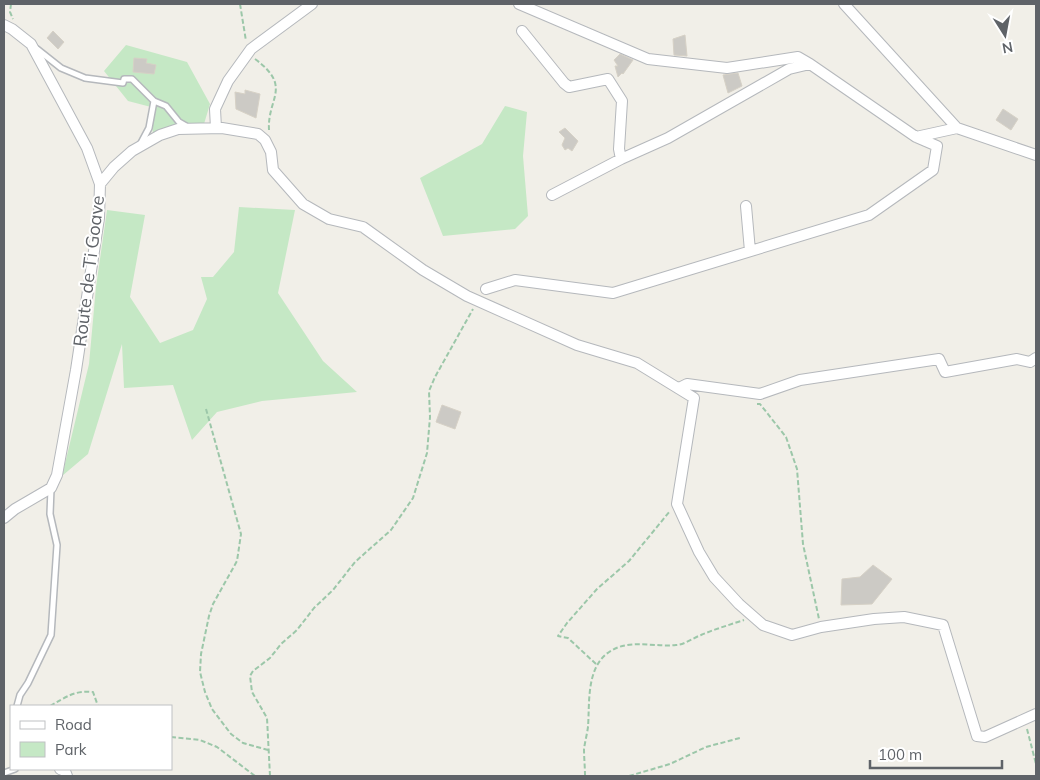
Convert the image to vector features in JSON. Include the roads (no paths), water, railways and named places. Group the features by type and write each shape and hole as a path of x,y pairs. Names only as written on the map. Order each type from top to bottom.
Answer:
{"street":[{"path":"216,128 215,109 224,88 251,49 312,4"},
{"path":"486,289 515,280 613,293 869,215 933,170 937,146 916,137 798,57 727,68 648,59 519,4"},
{"path":"844,4 956,128 1036,156"},
{"name":"Route de Ti Goave","path":"4,25 31,44 87,148 100,184 99,218 76,370 57,475 51,488"},
{"path":"522,31 569,87 608,79 622,101 619,149 621,159"},
{"path":"552,195 621,159 668,138 789,69 810,64"},
{"path":"100,184 114,167 132,151 160,135 178,129 216,128 258,134 265,140 271,152 273,170 303,204 329,219 363,227 423,270 478,301 577,345 637,363 694,398 677,504 688,530 714,577 738,604 763,625 792,635 821,627 874,619 904,617 943,625 977,736 986,737 1036,714"},
{"path":"916,137 956,128"},
{"path":"746,206 750,251"},
{"path":"679,388 687,384 760,394 800,380 940,360 945,372 1017,359 1030,362 1036,358"},
{"path":"4,518 15,509 51,488"}],"lane":[{"path":"31,44 61,68 85,78 123,83 124,79 132,79 154,101 166,106 184,126 216,128"},
{"path":"140,147 149,128 154,101"},
{"path":"17,705 20,695 28,683 51,634 56,545 50,514 51,488"}]}
